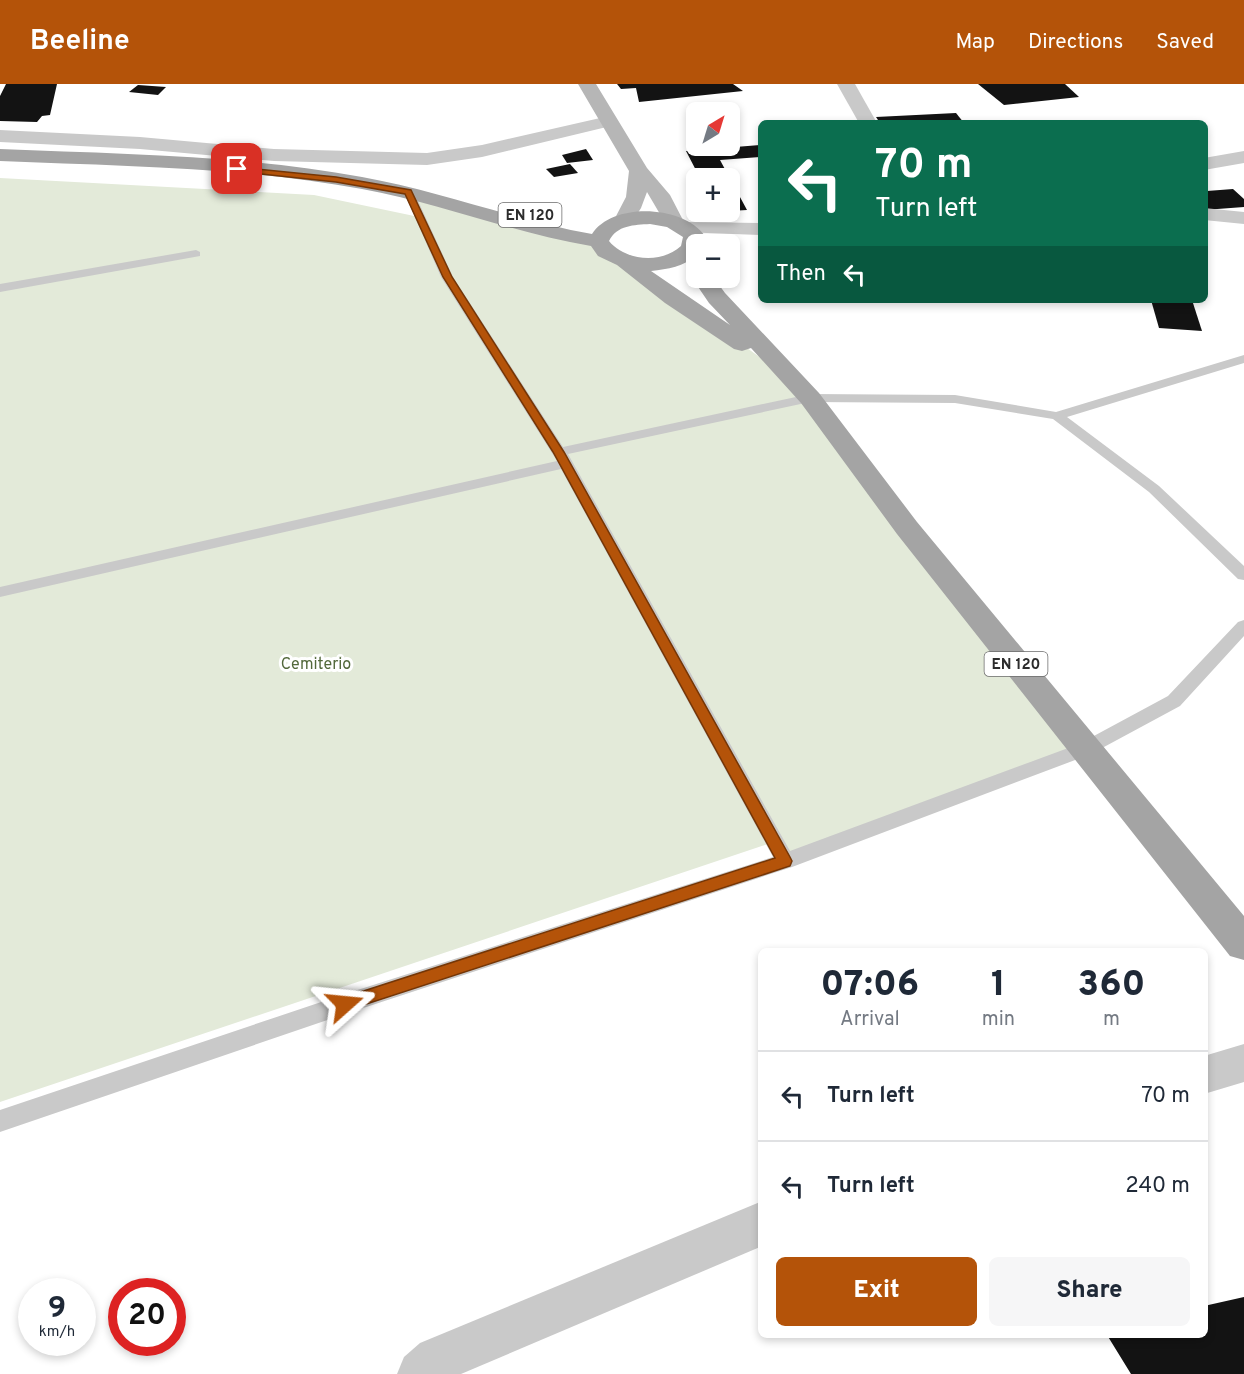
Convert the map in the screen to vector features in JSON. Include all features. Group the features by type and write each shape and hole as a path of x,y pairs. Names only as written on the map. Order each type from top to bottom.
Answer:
{"main road":[{"name":"EN 120","path":"0,155 260,171 336,179 408,192 557,235 611,229 650,218 680,225 691,234"},
{"name":"EN 120","path":"611,229 602,249 611,256 626,261 661,263 686,258"},
{"name":"EN 120","path":"626,261 673,298 801,389"},
{"name":"EN 120","path":"710,288 801,389 907,528 1244,944"}],"street":[{"path":"587,84 639,171 660,195 680,225 758,231"},
{"path":"846,84 866,120"},
{"path":"0,136 140,143 274,155 427,159 482,151 609,121"},
{"path":"1208,163 1244,157"},
{"path":"611,229 633,208 639,171"},
{"path":"1208,214 1244,218"},
{"path":"740,238 758,232"},
{"path":"1208,1074 1244,1063"},
{"path":"421,1374 437,1360 758,1226"}],"lane":[{"path":"408,192 447,277 562,458 785,861"},
{"path":"0,288 196,254"},
{"path":"0,592 562,458 801,389 955,399 1057,416 1244,359"},
{"path":"1057,416 1154,489 1244,575"},
{"path":"0,1121 345,1004 785,861 1085,749 1174,701 1244,626"}],"green space":[{"name":"Cemiterio","path":"0,178 314,195 419,217 409,192 598,241 793,381 1085,749 785,861 774,842 0,1102"}],"building":[{"path":"6,84 57,84 50,115 42,116 37,122 0,121 0,96"},
{"path":"617,84 733,84 743,91 639,102 636,88 621,89"},
{"path":"978,84 1065,84 1079,97 1004,105"},
{"path":"138,85 166,87 158,95 129,92"},
{"path":"956,113 962,120 878,120 876,117"},
{"path":"758,145 758,157 720,160 724,168 695,168 689,156 740,156 740,147"},
{"path":"586,149 593,160 567,163 562,155"},
{"path":"570,164 578,173 554,177 546,169"},
{"path":"1233,189 1244,199 1244,207 1208,210 1208,191"},
{"path":"740,197 747,210 740,210"},
{"path":"1152,303 1193,303 1202,331 1159,328"},
{"path":"1244,1297 1244,1374 1131,1374 1109,1338 1208,1338 1208,1305"}],"route":[{"path":"237,169 336,179 408,192 447,277 559,452 785,861 345,1004"}]}
